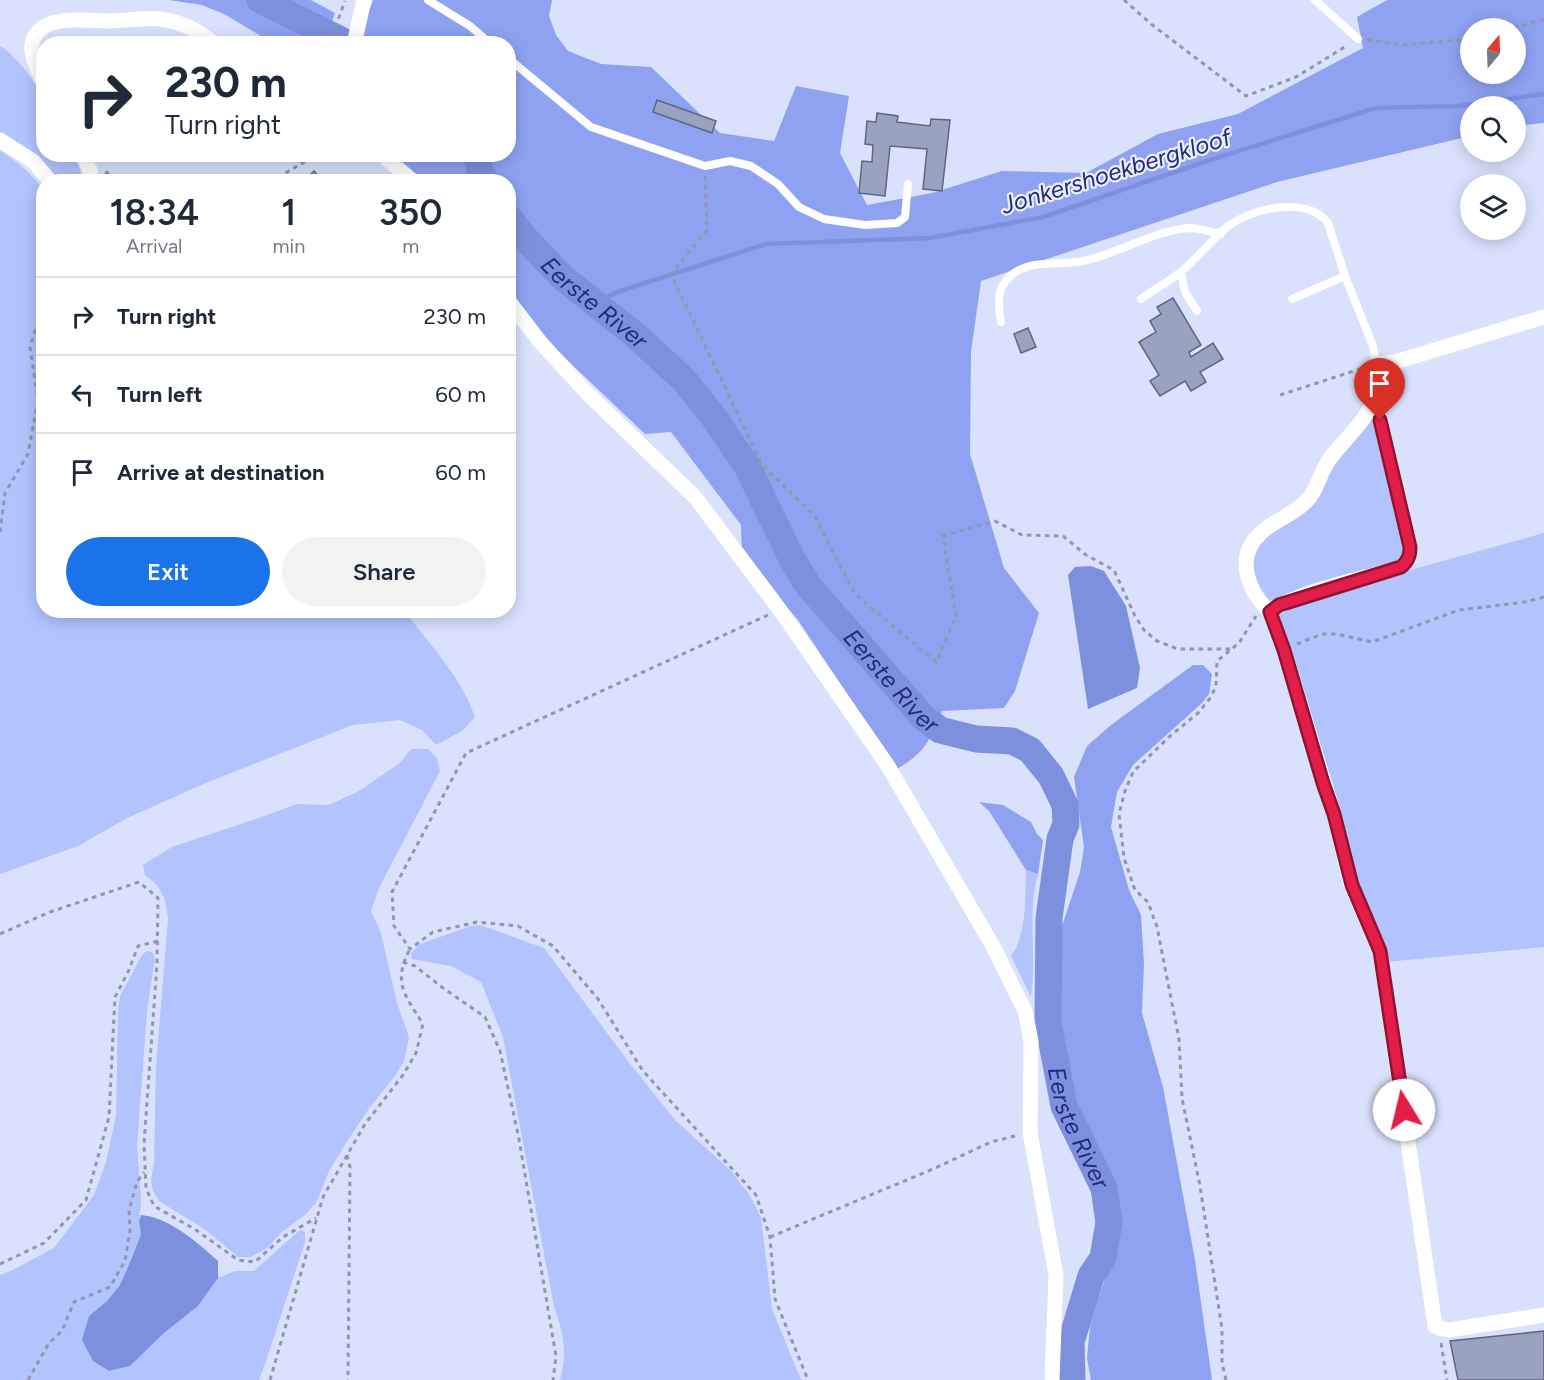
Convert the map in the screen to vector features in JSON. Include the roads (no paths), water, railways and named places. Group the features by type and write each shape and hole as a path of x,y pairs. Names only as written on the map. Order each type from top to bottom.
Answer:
{"street":[{"path":"356,36 364,0"},
{"path":"36,64 31,52 33,38 38,31 45,26 69,19 111,21 142,17 158,18 195,30 203,36"},
{"path":"0,140 33,161 44,174"},
{"path":"390,162 405,174"},
{"path":"516,310 588,394 695,497 780,610 888,766 1012,982 1025,1011 1031,1041 1030,1132 1054,1262 1056,1301 1052,1380"},
{"path":"1265,607 1279,605 1401,567 1409,558 1410,547 1375,398 1376,364 1395,362 1544,317"},
{"path":"1375,398 1358,428 1327,462 1310,498 1261,532 1251,544 1245,570 1250,586 1265,607 1284,650 1334,814 1352,885 1380,951 1435,1326 1443,1330 1544,1315"}],"lane":[{"path":"428,0 470,26 482,36"},
{"path":"1315,0 1358,39"},
{"path":"516,65 591,127 705,166 730,161 751,166 778,184 799,207 824,219 865,225 897,223 905,217 908,184"},
{"path":"1141,298 1181,272 1227,228 1250,215 1266,209 1293,207 1312,212 1323,216 1328,223 1345,276 1373,346 1376,364"},
{"path":"1001,322 998,299 1005,282 1018,271 1036,265 1078,262 1104,257 1167,232 1189,228 1221,234"},
{"path":"1181,272 1185,292 1197,311"},
{"path":"1292,299 1345,276"}],"waterway":[{"name":"Eerste River","path":"260,0 333,36"},
{"name":"Jonkershoekbergkloof","path":"594,304 617,292 766,244 930,238 1043,217 1210,160 1376,108 1458,106 1544,94"},
{"name":"Eerste River","path":"478,162 482,174"},
{"name":"Eerste River","path":"516,227 562,277 634,334 684,380 713,416 748,468 792,559 807,584 923,717 940,730 976,739 1012,741 1030,750 1051,776 1065,805 1066,824 1060,839 1049,918 1048,1022 1064,1106 1104,1188 1109,1222 1103,1258 1091,1276 1071,1342 1072,1380"}]}
